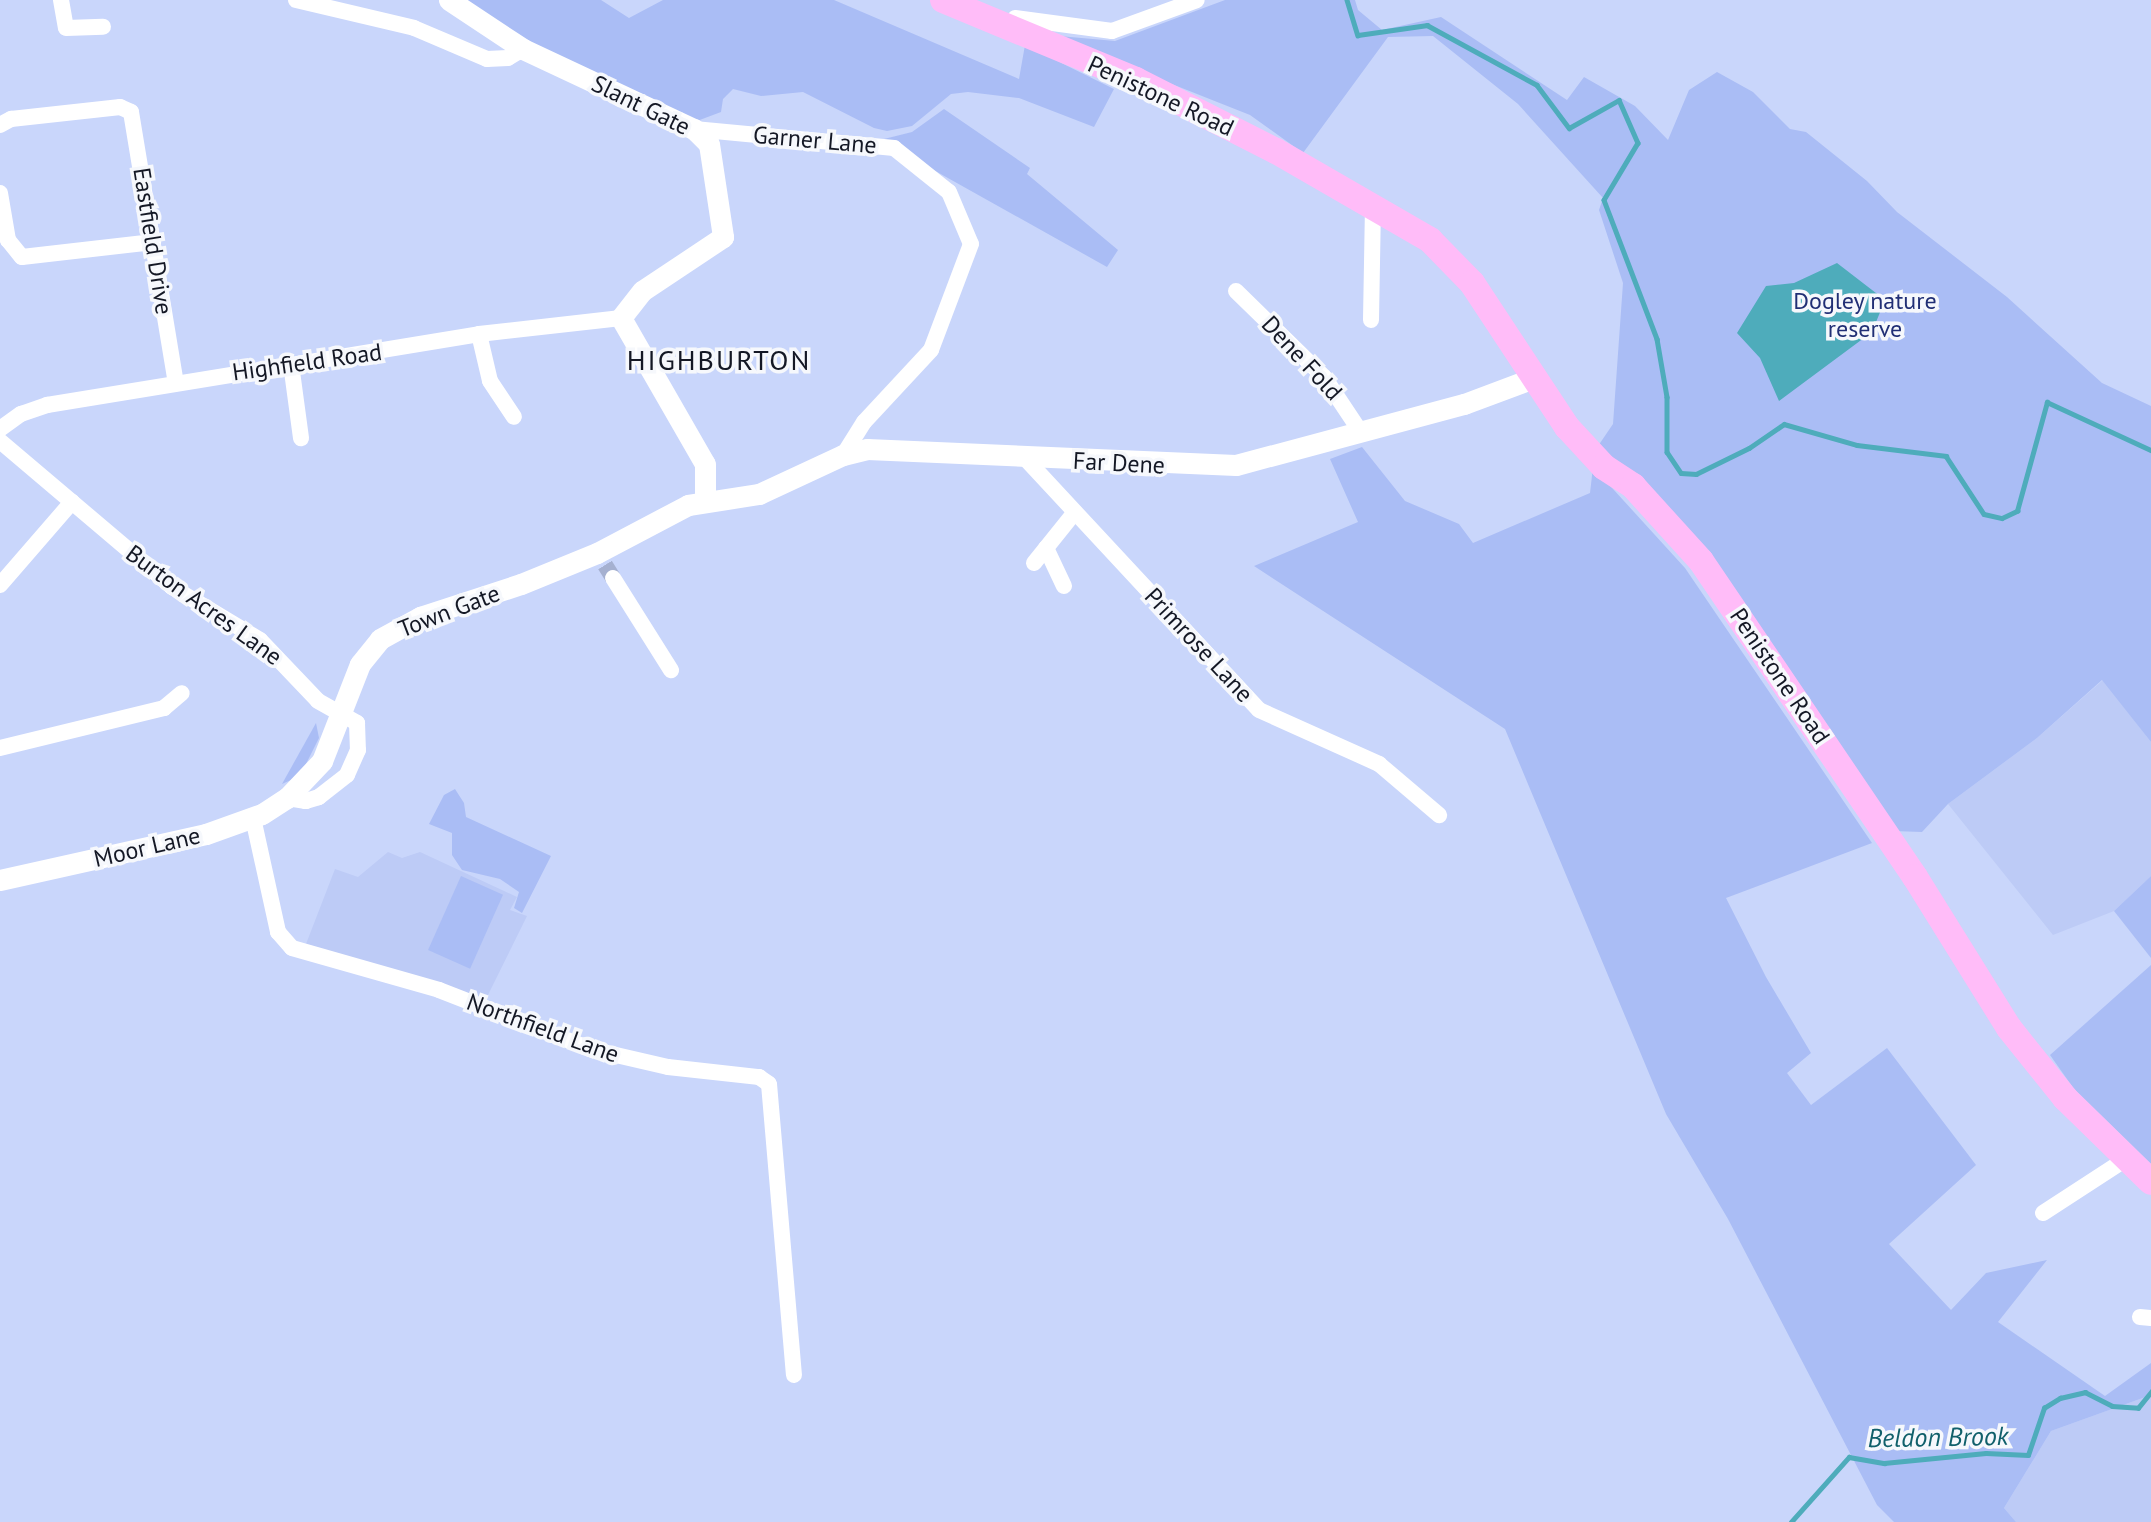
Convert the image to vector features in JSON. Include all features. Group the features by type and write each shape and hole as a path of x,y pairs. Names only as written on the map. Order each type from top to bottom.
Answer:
{"highway":[{"name":"Penistone Road","path":"943,0 1136,80 1373,205 1430,240 1472,283 1531,379 1567,428 1604,467 1633,486 1702,561 1915,877 2009,1028 2066,1098 2151,1182"}],"street":[{"path":"61,0 66,28 103,27"},
{"path":"296,0 414,28 487,59 508,58 523,48"},
{"name":"Slant Gate","path":"449,0 523,48 694,129 712,152 723,237 642,291 621,318"},
{"path":"975,0 993,9 1001,26 1014,18 1112,31 1196,0"},
{"name":"Eastfield Drive","path":"0,125 11,119 120,107 133,116 176,383"},
{"name":"Garner Lane","path":"694,129 894,148 949,192 971,244 931,350 864,422 843,455"},
{"path":"0,193 8,240 22,257 153,242"},
{"path":"1371,320 1373,205"},
{"name":"Dene Fold","path":"1236,291 1324,377 1360,431"},
{"path":"621,318 705,464 705,502"},
{"name":"Highfield Road","path":"0,429 34,408 479,334 621,318"},
{"path":"479,334 490,381 514,417"},
{"path":"291,364 301,438"},
{"name":"Far Dene","path":"705,502 759,495 843,455 898,448 1214,467 1259,460 1464,404 1531,379"},
{"name":"Burton Acres Lane","path":"0,441 172,587 260,640 318,701 343,714"},
{"name":"Primrose Lane","path":"1024,457 1259,710 1379,764 1439,815"},
{"path":"0,585 72,502"},
{"name":"Town Gate","path":"343,714 360,664 393,630 605,565 668,513 705,502"},
{"path":"1034,563 1075,512"},
{"path":"1046,548 1065,586"},
{"path":"605,565 671,670"},
{"path":"0,748 164,708 181,693"},
{"name":"Moor Lane","path":"0,880 206,834 253,818 287,798 322,761 343,714"},
{"name":"Northfield Lane","path":"253,818 278,932 292,948 439,990 590,1049 668,1067 759,1077 769,1084 794,1375"},
{"path":"2043,1213 2126,1159"}],"shaded area":[{"path":"1837,263 1885,300 1872,332 1779,401 1760,358 1737,333 1766,286 1794,283"},
{"path":"2103,680 2151,742 2151,876 2114,911 2053,935 1948,804 2037,738"},
{"path":"388,852 402,858 420,852 517,897 510,910 527,916 484,1003 306,944 335,869 358,877"},
{"path":"2151,1395 2151,1522 2016,1522 2004,1508 2051,1431"}],"green space":[{"path":"462,0 601,0 629,18 663,0 834,0 1019,79 1025,45 1114,89 1094,127 1019,98 968,92 951,94 912,126 887,131 874,128 803,92 761,96 733,89 723,99 721,112 697,121 529,42"},
{"name":"Dogley nature reserve","path":"1225,0 1355,0 1358,10 1382,30 1441,17 1567,100 1584,77 1635,106 1668,140 1689,90 1717,72 1753,92 1790,129 1806,132 1867,181 1897,212 2007,297 2102,383 2151,406 2151,742 2102,680 2037,738 1948,804 1922,832 1893,831 1710,553 1596,449 1613,424 1623,283 1599,210 1603,198 1518,104 1433,36 1388,37 1303,153 1250,115 1048,35 1115,41"},
{"path":"944,109 1030,168 1027,174 1118,250 1107,267 880,140 912,132"},
{"path":"1362,447 1405,501 1459,524 1473,543 1590,493 1593,467 1685,568 1872,843 1726,898 1766,977 1811,1053 1787,1073 1811,1105 1887,1048 1976,1165 1889,1244 1951,1310 1986,1273 2047,1260 1998,1322 2105,1396 2151,1363 2151,1395 2051,1431 2004,1508 2016,1522 1894,1522 1877,1505 1728,1219 1666,1114 1505,729 1254,566 1358,522 1330,459"},
{"path":"316,723 319,738 300,776 282,784"},
{"path":"455,789 464,803 466,817 551,856 522,913 514,908 519,892 500,879 462,870 452,855 452,833 429,824 444,795"},
{"path":"461,876 503,895 470,969 428,950"},
{"path":"2151,876 2151,958 2114,911"},
{"path":"2151,965 2151,1164 2074,1089 2050,1055"}],"waterway":[{"path":"1347,0 1358,35 1427,25 1537,85 1569,128 1619,100 1638,143 1604,200 1657,339 1667,397 1667,452 1681,473 1696,474 1749,448 1784,424 1857,445 1946,456 1984,514 2002,518 2017,511 2047,402 2151,450"},
{"name":"Beldon Brook","path":"1791,1522 1849,1457 1884,1463 1986,1453 2028,1455 2044,1408 2060,1398 2085,1392 2112,1406 2138,1408 2151,1392"}],"tunnel":[{"path":"605,565 613,578"}],"district":[{"name":"HIGHBURTON","path":"719,360"}]}
